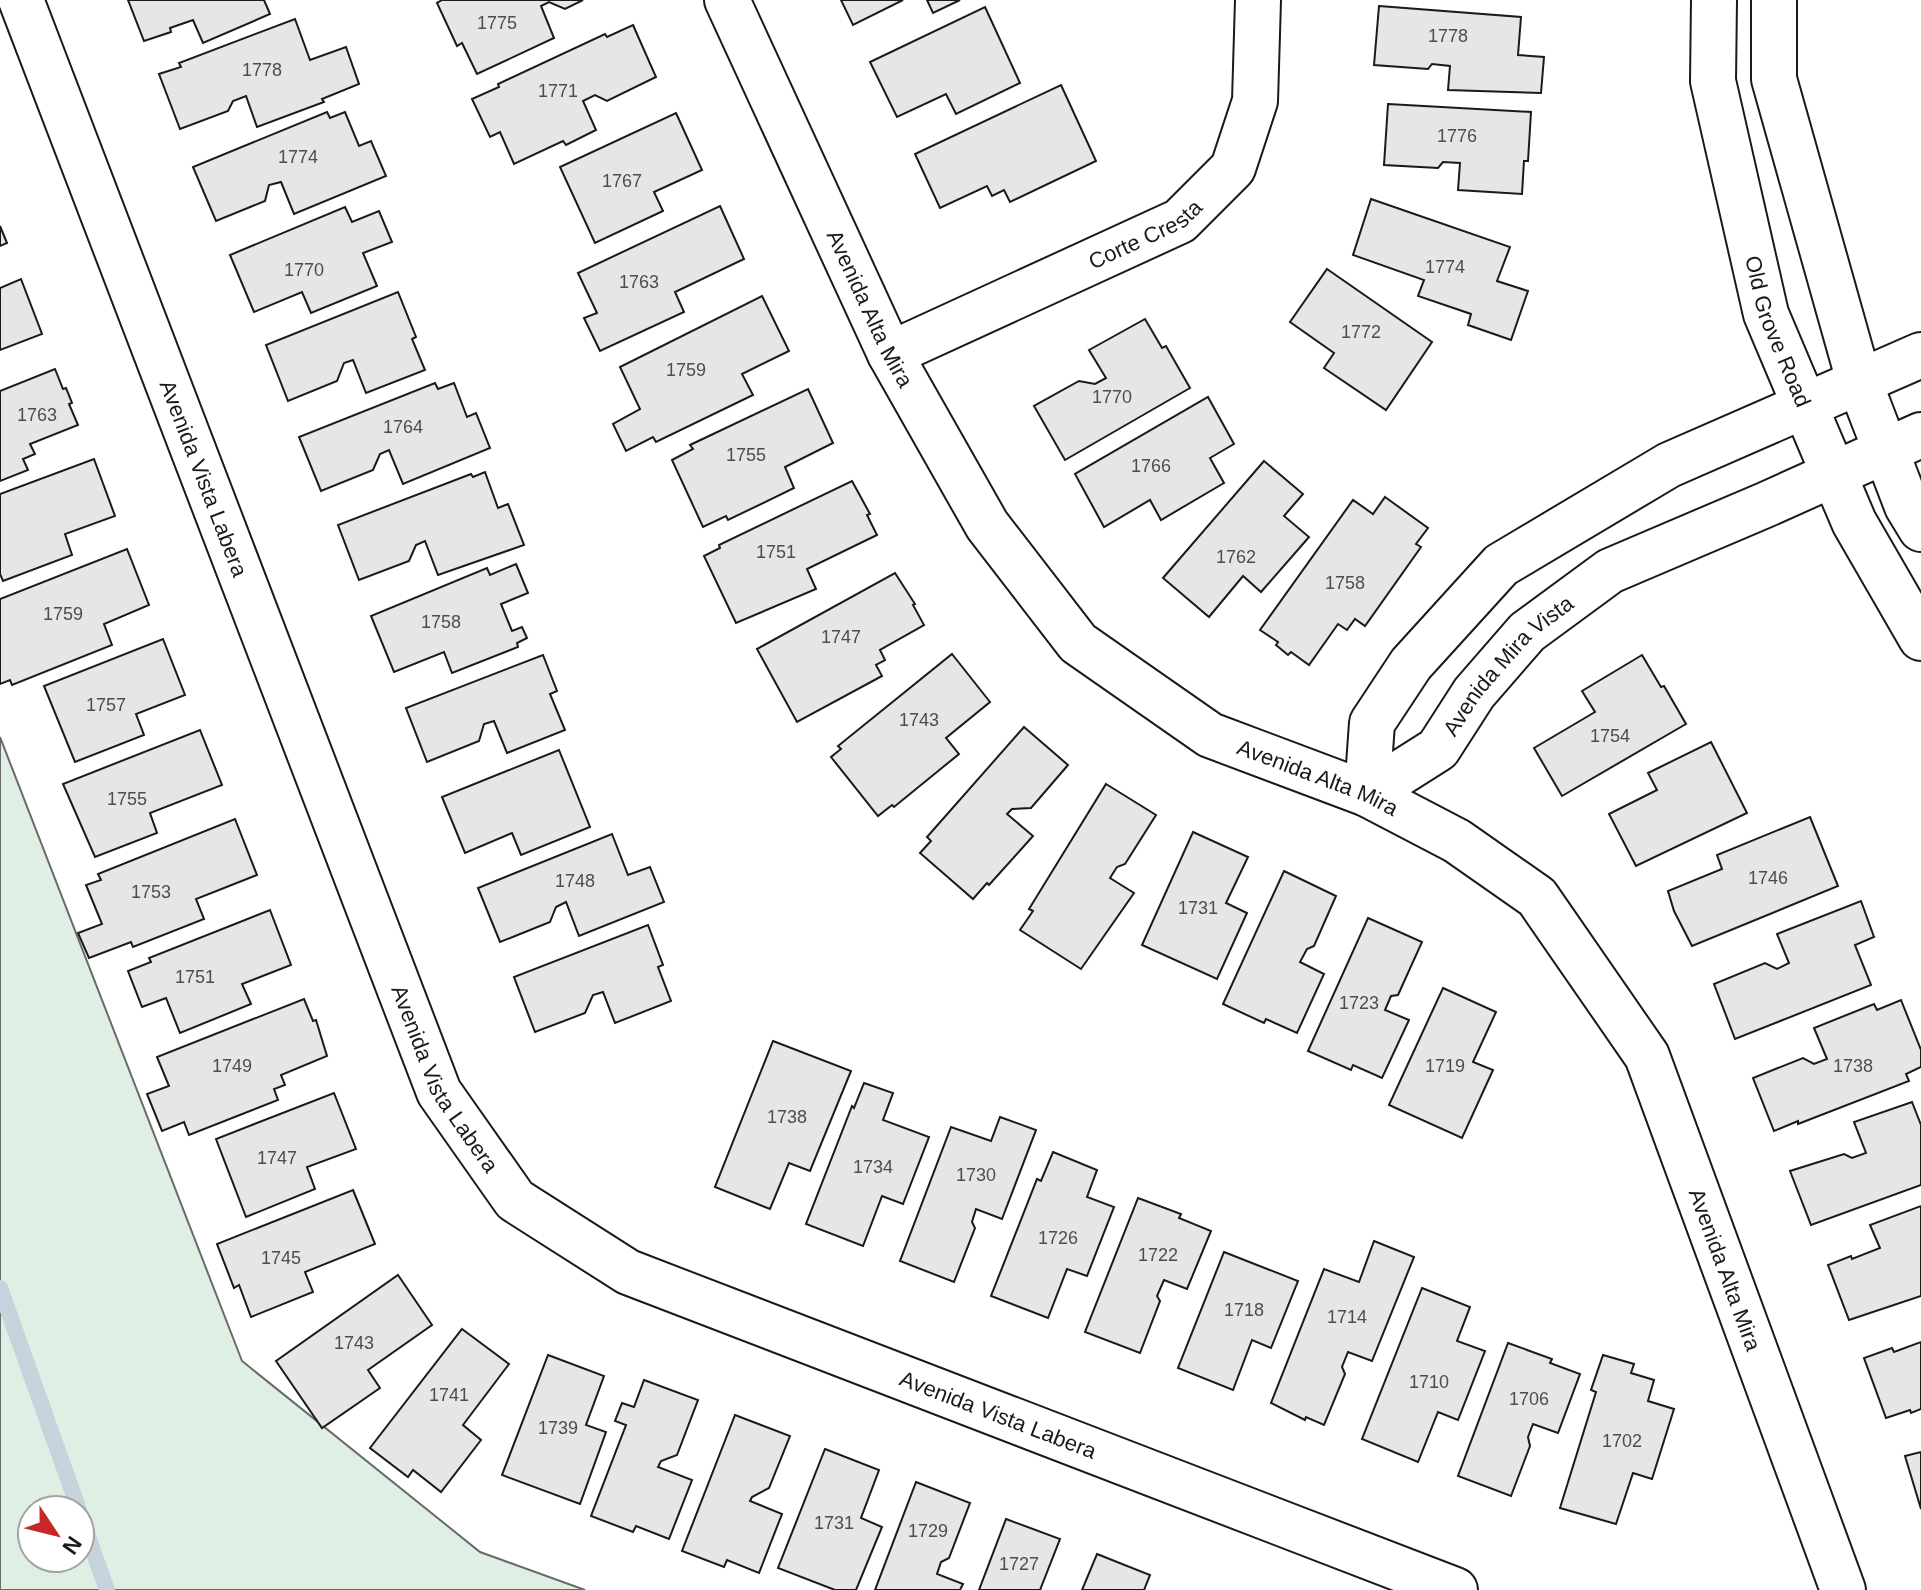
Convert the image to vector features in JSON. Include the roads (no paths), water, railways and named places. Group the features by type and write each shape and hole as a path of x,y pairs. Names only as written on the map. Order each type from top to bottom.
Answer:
{"street":[{"name":"Avenida Vista Labera","path":"21,0 439,1092 515,1200 628,1272 1455,1590"},
{"name":"Avenida Alta Mira","path":"727,0 890,354 987,525 1078,643 1210,735 1367,794 1457,841 1537,897 1647,1056 1843,1590"},
{"name":"Corte Cresta","path":"890,354 1180,221 1233,168 1255,101 1258,0"},
{"name":"Old Grove Road","path":"1714,0 1713,81 1766,314 1854,522 1921,638"},
{"path":"1774,0 1774,79 1859,381 1904,443 1907,506 1921,529"},
{"path":"1367,794 1372,723 1411,664 1501,565 1669,465 1921,355"},
{"name":"Avenida Mira Vista","path":"1367,794 1438,749 1474,693 1527,632 1610,571 1904,443"}],"waterway":[{"path":"0,1288 73,1494"},
{"path":"96,1559 107,1590"}]}
